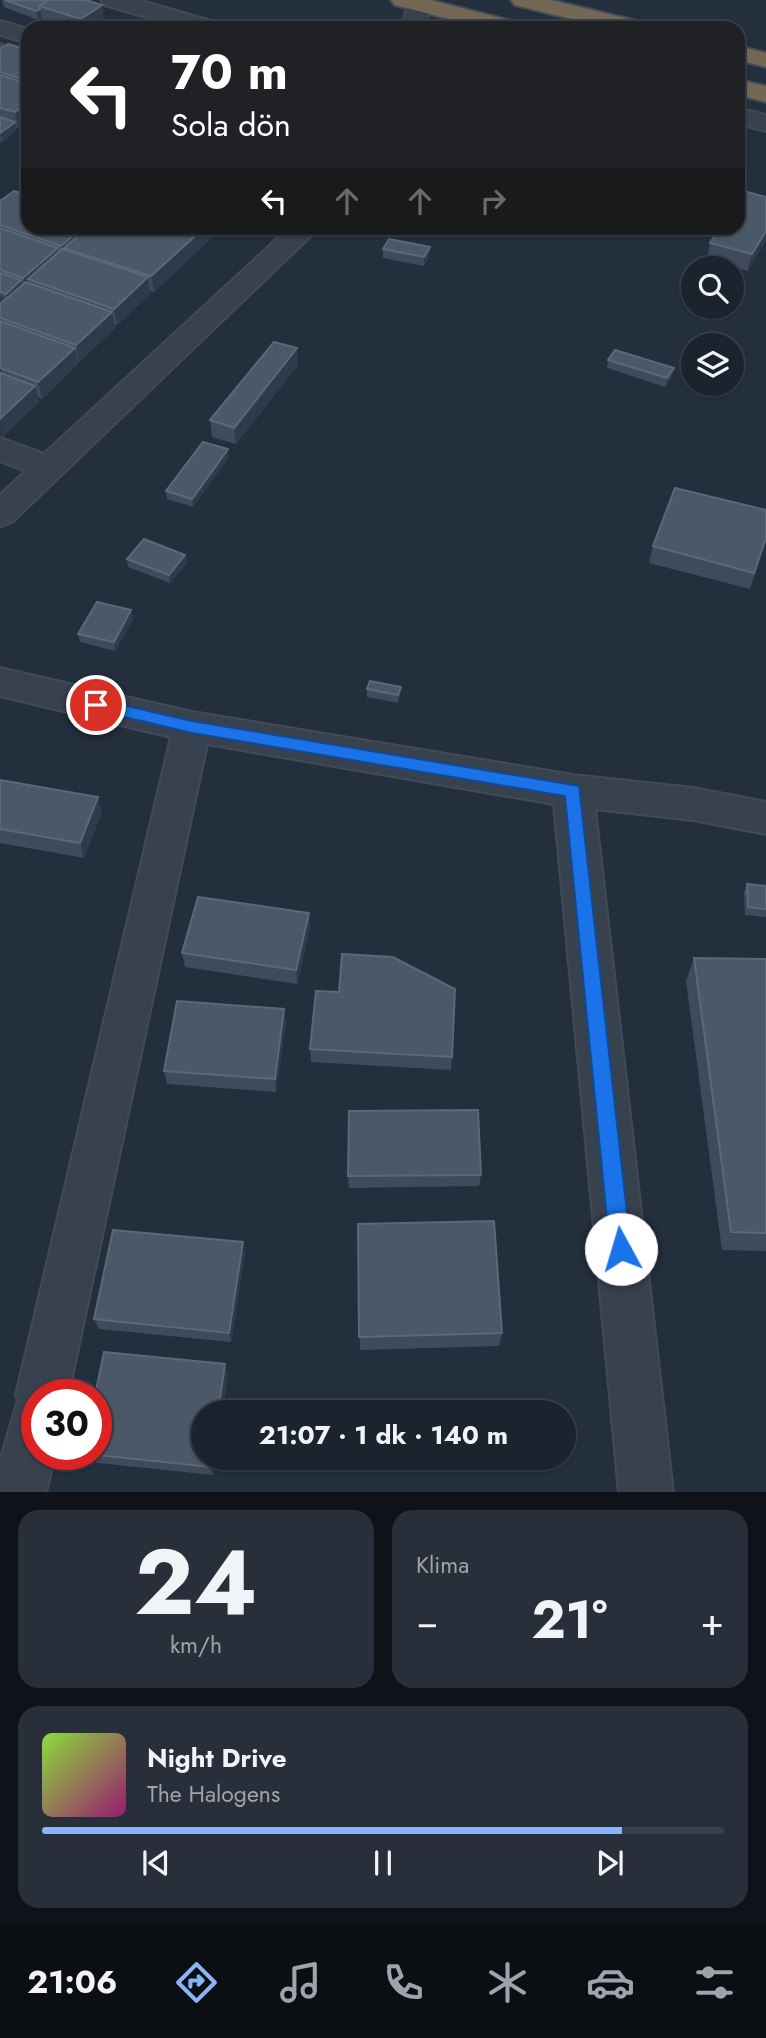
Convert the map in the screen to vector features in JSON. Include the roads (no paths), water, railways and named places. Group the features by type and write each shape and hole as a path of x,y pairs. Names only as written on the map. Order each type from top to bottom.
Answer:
{"highway":[{"path":"523,0 608,21"},
{"path":"411,2 485,21"},
{"path":"745,55 766,60"},
{"path":"745,89 766,94"}],"street":[{"path":"113,0 186,21"},
{"path":"411,2 412,21"},
{"path":"0,28 21,34"},
{"path":"745,118 766,123"},
{"path":"0,514 298,235"},
{"path":"0,449 49,468"},
{"path":"0,682 192,727 573,791 693,804 766,818"},
{"path":"46,1379 192,727"},
{"path":"573,791 646,1492"},
{"path":"19,1492 24,1470"}]}
